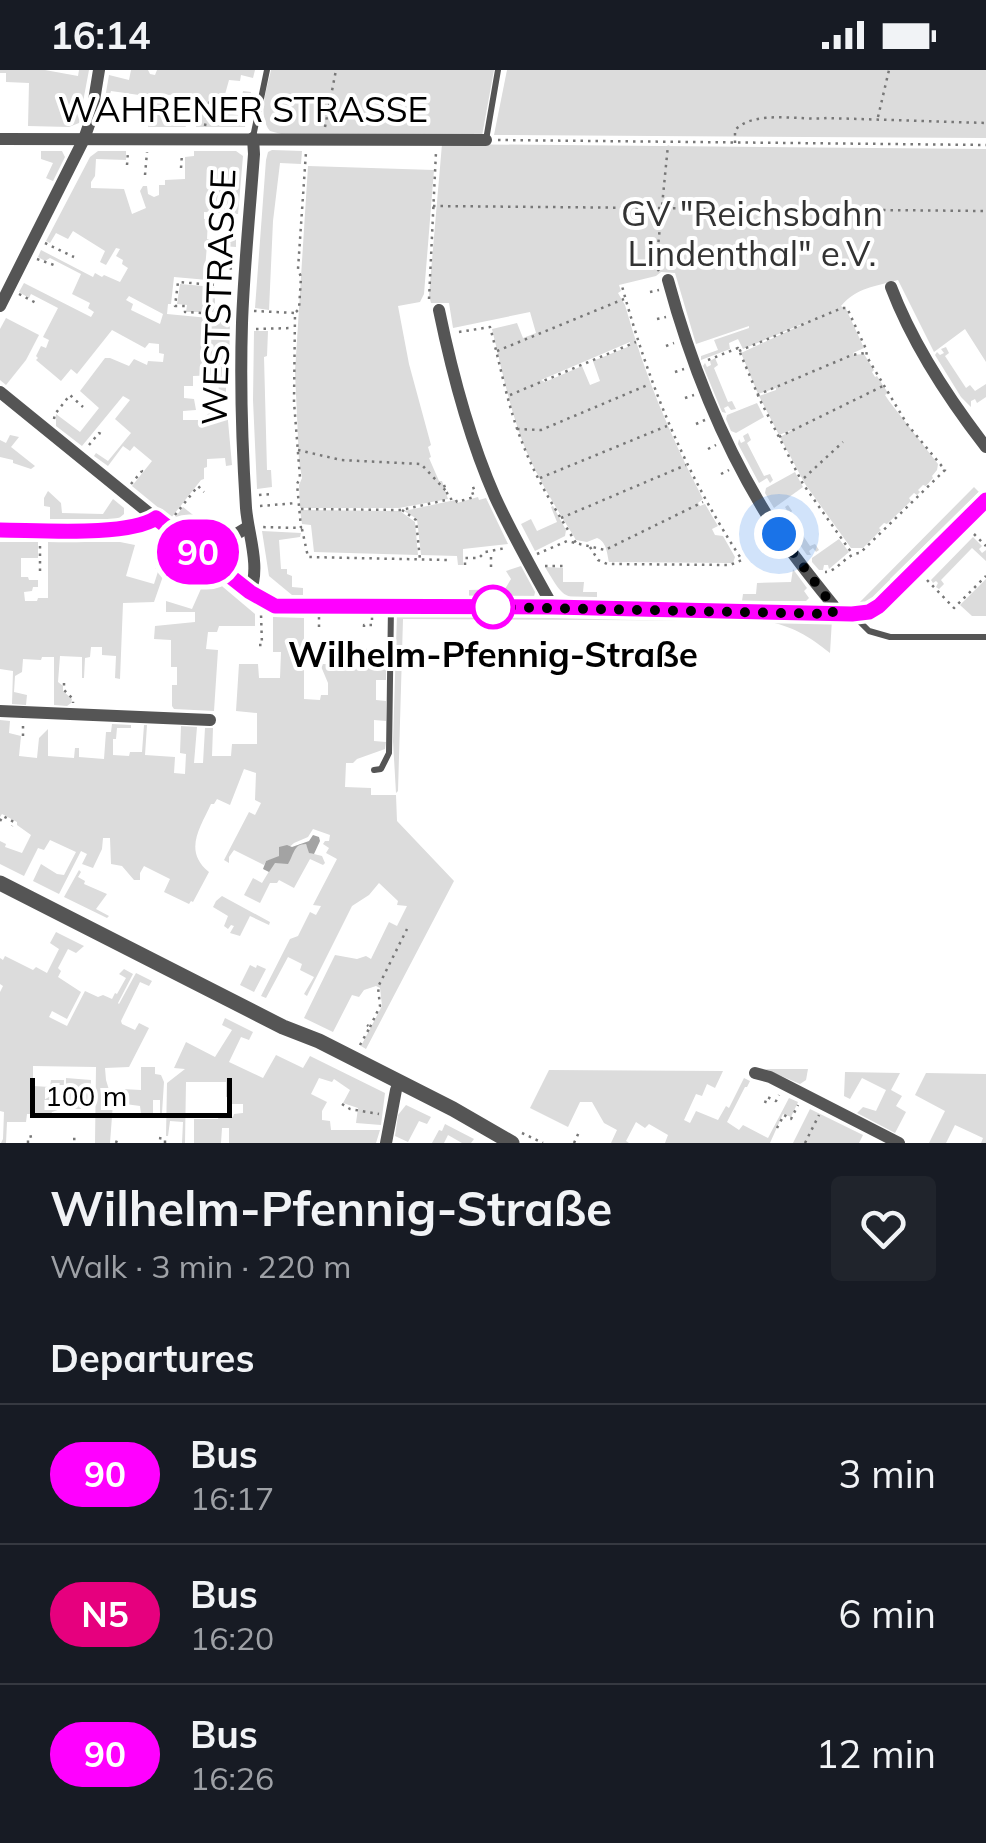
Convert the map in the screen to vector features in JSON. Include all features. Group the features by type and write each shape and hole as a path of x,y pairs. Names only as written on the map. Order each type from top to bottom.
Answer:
{"street":[{"path":"0,306 84,139 99,70"},
{"name":"WAHRENER STRASSE","path":"0,138 486,140"},
{"name":"WESTSTRASSE","path":"250,592 254,568 248,527 241,364 253,138"},
{"path":"664,284 720,428 757,499 832,605 833,614"},
{"path":"891,287 928,363 986,447"},
{"path":"439,310 466,418 495,496 553,607"},
{"path":"0,392 163,520 192,548 275,606 869,612 986,500"},
{"path":"0,530 124,530 163,520"},
{"path":"192,548 215,547 248,527"},
{"path":"0,711 210,720"},
{"path":"0,884 454,1109 512,1143"},
{"path":"755,1073 899,1143"},
{"path":"386,1143 399,1082"}],"lane":[{"name":"WESTSTRASSE","path":"253,138 268,70"},
{"path":"486,140 498,70"},
{"path":"374,770 386,763 390,753 391,606"},
{"path":"852,614 869,631 890,637 986,637"}],"path":[{"path":"324,138 336,70"},
{"path":"878,120 889,70"},
{"path":"205,138 210,98 220,102"},
{"path":"102,105 119,108"},
{"path":"735,143 735,130 740,124 773,117 986,124"},
{"path":"307,138 296,266 301,276 300,296 292,345 300,478 296,484 308,557 448,560"},
{"path":"436,140 428,295 430,304 439,310"},
{"path":"486,140 986,146"},
{"path":"650,292 664,284 656,267 668,144"},
{"path":"127,165 128,148"},
{"path":"145,175 147,148"},
{"path":"182,148 182,168"},
{"path":"433,206 986,211"},
{"path":"296,208 303,209"},
{"path":"294,237 301,238"},
{"path":"43,242 74,257"},
{"path":"34,258 54,266"},
{"path":"178,282 216,286 216,292 224,294 219,314 185,312 185,306 175,306 178,282"},
{"path":"590,546 598,560 608,564 730,565 742,560 705,501 668,425 637,341 622,286"},
{"path":"16,292 36,302"},
{"path":"293,296 300,296"},
{"path":"496,351 626,299"},
{"path":"740,352 847,308 867,357 907,424 946,470 860,553 852,554 830,572 818,572"},
{"path":"253,310 295,313"},
{"path":"658,319 667,316"},
{"path":"452,334 490,327 517,429 539,482 576,543"},
{"path":"252,329 295,328"},
{"path":"508,396 637,341"},
{"path":"666,346 676,343"},
{"path":"700,363 738,348 802,480 852,554"},
{"path":"216,349 222,349 224,359 232,360"},
{"path":"758,395 866,352"},
{"path":"675,372 685,369"},
{"path":"287,371 293,371"},
{"path":"517,429 542,430 652,384"},
{"path":"779,437 884,385"},
{"path":"685,398 696,394"},
{"path":"53,425 55,414 70,395 83,407"},
{"path":"286,397 294,397"},
{"path":"696,424 706,420"},
{"path":"288,426 295,425"},
{"path":"539,479 668,425"},
{"path":"86,450 101,434"},
{"path":"802,480 843,442"},
{"path":"708,449 718,445"},
{"path":"289,453 421,464 447,492"},
{"path":"561,518 687,464"},
{"path":"721,474 730,469"},
{"path":"130,487 140,470"},
{"path":"299,509 401,510 474,497 471,489 482,484"},
{"path":"444,485 450,499"},
{"path":"163,520 198,486 204,492"},
{"path":"256,495 273,494"},
{"path":"536,555 567,541 605,550 705,501"},
{"path":"257,506 298,502"},
{"path":"401,510 416,520 420,560"},
{"path":"248,527 301,528"},
{"path":"974,534 986,546"},
{"path":"40,540 40,570"},
{"path":"465,565 466,558 479,558 485,552 511,545"},
{"path":"157,569 162,550"},
{"path":"491,551 491,567"},
{"path":"542,566 563,566"},
{"path":"927,580 954,608 986,576"},
{"path":"259,645 262,614"},
{"path":"318,628 319,616"},
{"path":"364,627 372,625 372,616"},
{"path":"64,683 64,690 73,698 72,707"},
{"path":"0,821 3,816 14,822 12,826"},
{"path":"357,1050 380,1006 378,987 408,929"},
{"path":"764,1103 767,1096 776,1101 784,1084"},
{"path":"777,1128 784,1115 791,1118 803,1094"},
{"path":"342,1104 350,1109 384,1114"},
{"path":"805,1143 824,1105"},
{"path":"574,1143 579,1132"},
{"path":"28,1143 28,1137 33,1136"},
{"path":"116,1143 118,1137"},
{"path":"159,1138 165,1139 165,1143"}],"green space":[{"path":"0,70 45,70 78,76 79,70 89,70 79,123 69,127 28,126 29,83 6,82 6,73"},
{"path":"131,70 148,70 155,75 157,70 255,70 253,78 241,75 240,81 229,80 224,98 217,102 216,111 238,115 243,91 251,92 245,127 196,127 198,114 191,112 191,94 165,95 165,118 186,127 148,127 153,97 111,91 108,101 114,102 114,106 104,104 109,75 129,80"},
{"path":"271,70 494,70 482,136 270,131 264,110"},
{"path":"507,70 986,70 986,138 494,135"},
{"name":"GV \"Reichsbahn Lindenthal\" e.V.","path":"442,144 986,149 986,362 965,329 934,352 898,280 860,291 841,306 864,348 853,355 864,354 889,401 938,464 926,486 917,495 914,493 911,501 884,523 863,548 851,548 805,484 780,437 794,429 779,435 759,396 776,388 758,394 741,353 814,319 743,349 738,339 729,343 730,349 701,360 701,356 718,350 714,340 749,326 696,344 675,273 661,272 619,285 618,293 659,404 703,499 698,503 705,504 718,526 712,529 715,535 723,536 735,557 733,563 609,562 606,548 597,538 587,542 576,540 536,472 514,417 492,329 517,323 523,338 536,333 530,312 453,328 449,303 431,303","holes":["630,342 630,346 593,361 600,381 590,385 582,366 545,382 541,380"]},
{"path":"272,150 302,151 301,164 280,163 269,310 255,308 266,160"},
{"path":"41,151 62,151 65,157 53,181 46,178 53,163 41,159"},
{"path":"98,151 126,151 126,160 96,159 91,188 124,189 132,214 146,208 140,191 143,186 154,197 159,195 159,185 165,185 165,180 185,179 185,157 194,156 194,151 236,151 243,156 238,214 204,212 204,219 208,219 207,239 236,237 236,247 207,245 208,280 174,277 167,314 230,320 226,397 219,395 218,375 193,376 193,386 184,386 184,398 194,399 196,410 183,411 183,420 200,420 212,411 227,410 232,465 226,466 225,458 207,459 204,479 171,518 132,486 152,461 134,446 130,451 123,446 108,466 94,456 96,453 108,461 131,433 115,419 130,400 123,396 82,446 56,426 56,414 80,432 99,408 80,391 105,358 129,366 134,359 147,365 148,361 163,362 159,344 149,343 145,348 112,330 77,374 71,369 61,381 36,360 41,346 46,348 49,340 43,337 58,308 19,292 24,283 91,317 94,312 88,308 90,303 72,294 81,274 50,258 45,261 38,257 41,250 93,277 95,273 120,282 128,268 116,256 120,249 116,248 106,265 100,262 105,251 73,231 68,239 56,233 50,243 46,241 90,157","holes":["129,296 163,314 160,324 131,310 133,304 126,300"]},
{"path":"308,166 434,170 424,294 420,302 398,306 431,445 429,458 448,499 399,508 300,508 302,478 295,372"},
{"path":"180,284 215,287 215,312 186,312 187,305 177,304"},
{"path":"6,318 39,335 6,385 0,380 0,329"},
{"path":"254,331 268,331 264,357 267,470 271,470 272,487 257,489 253,400"},
{"path":"946,347 949,353 945,356 966,388 970,385 975,391 986,384 986,397 977,403 975,399 971,401 971,407 935,355 944,353 941,349"},
{"path":"715,358 718,365 714,368 728,402 732,401 736,409 728,406 724,408 726,413 722,412 703,366 711,365"},
{"path":"757,403 764,417 736,433 731,431 727,415"},
{"path":"748,433 751,440 747,443 764,476 770,474 770,483 767,478 759,483 738,444 739,439 741,443 745,441 743,436"},
{"path":"10,435 19,437 11,447 35,466 31,469 0,457 0,440 6,443"},
{"path":"795,472 803,487 774,508 766,488"},
{"path":"974,487 979,492 890,579 892,583 866,603 857,605"},
{"path":"48,491 61,503 62,513 103,514 113,499 124,508 124,514 118,519 50,519 50,507 44,506"},
{"path":"486,498 508,544 463,549 463,565 458,565 457,556 421,555 417,519 404,511"},
{"path":"788,505 792,511 789,515 810,546 815,544 819,550 813,548 809,551 811,555 807,555 779,515 781,510 784,514 788,512"},
{"path":"553,506 566,530 565,536 535,551 521,524 531,519 537,531 557,522"},
{"path":"183,507 207,526 215,518 224,525 204,533 185,528 173,520"},
{"path":"300,510 400,511 415,522 418,555 314,552 311,525 302,524"},
{"path":"262,531 301,533 300,537 279,540 281,569 287,569 292,587 303,588 303,595 292,595 269,576"},
{"path":"973,537 982,546 982,553 986,550 986,561 972,548 941,580 944,584 936,587 938,583 931,580"},
{"path":"839,539 849,552 829,569 824,565 819,570 812,558"},
{"path":"0,542 38,542 38,558 21,558 21,577 38,580 38,587 24,592 25,601 48,598 48,542 135,545 126,576 154,584 164,553 170,556 154,602 123,603 120,679 115,678 116,656 102,655 102,647 91,647 90,657 85,658 84,678 82,657 60,656 58,682 72,699 67,706 54,705 54,657 23,659 22,672 15,676 14,692 27,695 26,705 12,704 13,671 0,669"},
{"path":"193,566 255,614 255,626 219,626 217,632 208,632 206,649 218,650 214,711 174,709 172,685 177,685 177,667 171,667 171,640 154,639 155,626 195,622 195,612 166,612 166,601 192,609 204,582 189,576"},
{"path":"521,566 534,597 469,597 469,590 505,589 511,579 506,571"},
{"path":"545,567 563,568 563,582 584,582 583,592 597,592 597,599 564,594"},
{"path":"793,569 807,588 806,601 742,601 743,594 756,594 757,583 791,582"},
{"path":"986,579 986,616 972,616 960,605"},
{"path":"397,614 832,619 830,653 800,633 765,621 403,619 396,793 393,741"},
{"path":"273,617 304,618 304,699 320,700 321,695 328,695 320,664 333,664 334,653 344,653 345,647 380,650 381,656 386,657 386,680 376,680 376,700 386,701 386,721 374,720 374,741 386,742 385,749 346,763 345,787 371,788 371,795 396,795 397,821 454,881 366,1049 361,1046 382,1006 380,988 376,986 364,990 359,997 352,995 333,1032 304,1018 335,955 371,959 389,922 397,926 407,906 397,905 398,901 379,883 352,906 307,996 304,994 314,977 288,957 266,998 261,996 290,939 298,936 310,912 316,915 321,906 313,905 337,859 326,853 329,848 323,844 330,835 313,829 308,837 264,865 234,850 229,863 224,860 249,812 255,815 261,803 255,800 256,773 244,769 230,805 217,799 211,804 195,848 209,872 189,904 164,892 170,879 144,866 140,880 134,880 122,866 111,864 110,838 103,838 93,868 82,864 87,854 81,851 59,894 33,881 41,864 64,875 76,852 50,840 44,850 38,848 24,876 0,864 0,841 22,853 31,835 17,822 2,814 0,817 0,720 10,721 9,733 21,736 19,756 37,758 39,738 48,729 48,756 74,758 75,748 79,748 79,757 104,759 106,732 111,732 112,724 131,725 117,728 113,739 113,755 129,756 130,752 142,752 147,725 145,755 175,757 174,773 185,774 186,754 180,753 181,726 197,727 194,763 203,763 205,728 213,728 212,756 231,756 232,744 257,744 257,713 236,711 239,664 258,664 259,678 280,678 281,652 273,652"},
{"path":"300,844 306,844 310,853 322,856 325,863 310,859 294,888 279,880 270,883 260,903 244,895 253,878 262,883 274,863 281,862"},
{"path":"79,870 78,877 84,884 107,894 96,909 107,918 64,897"},
{"path":"222,896 270,922 269,925 250,916 240,936 230,933 234,926 224,926 228,916 213,907"},
{"path":"56,932 84,946 76,953 68,949 58,968 58,977 81,992 67,1019 52,1011 49,1017 67,1026 85,991 112,999 126,978 119,974 124,969 133,974 119,1004 136,973 152,981 149,986 140,982 122,1024 135,1030 139,1023 149,1028 129,1067 105,1068 113,1103 110,1143 95,1143 96,1067 33,1066 33,1086 50,1087 51,1080 64,1080 63,1108 51,1114 27,1114 26,1122 7,1122 6,1143 1,1143 4,1112 0,1111 0,958 5,956 47,973 59,949 50,943"},
{"path":"250,965 266,969 254,992 240,985"},
{"path":"225,1018 253,1032 249,1040 241,1037 229,1062 263,1078 276,1055 303,1068 310,1056 385,1093 381,1125 356,1123 358,1108 343,1103 350,1090 334,1079 332,1082 319,1078 311,1094 327,1102 322,1120 330,1121 331,1130 380,1130 376,1143 229,1143 229,1128 222,1128 221,1143 194,1143 194,1119 243,1113 243,1104 229,1104 226,1082 186,1082 185,1143 183,1122 170,1121 166,1136 167,1083 185,1069 174,1068 186,1042 215,1057 232,1030 222,1025"},
{"path":"141,1067 155,1067 155,1074 161,1075 162,1113 160,1100 153,1100 153,1114 141,1114 140,1106 118,1103 122,1089 141,1090"},
{"path":"765,1069 808,1069 806,1080 800,1084"},
{"path":"549,1070 723,1071 715,1088 707,1084 702,1096 696,1094 684,1120 690,1123 696,1111 718,1120 726,1106 729,1108 744,1078 750,1081 727,1122 739,1130 743,1125 768,1138 789,1098 798,1102 791,1117 783,1114 770,1143 665,1143 668,1135 649,1124 645,1128 636,1122 626,1141 629,1143 611,1143 617,1130 604,1123 592,1102 580,1102 568,1127 530,1108"},
{"path":"845,1072 900,1073 891,1090 902,1096 896,1106 906,1112 895,1133 857,1113 863,1107 876,1111 886,1090 862,1078 850,1099 844,1096"},
{"path":"926,1073 986,1074 986,1143 955,1125 946,1143 929,1143 945,1111 915,1095"},
{"path":"66,1078 91,1080 91,1103 82,1103 81,1109 66,1109"},
{"path":"406,1105 431,1117 427,1124 419,1121 408,1142 395,1136 398,1115"},
{"path":"810,1109 863,1135 859,1143 793,1143"},
{"path":"445,1124 474,1139 462,1143 448,1135 444,1143 432,1143"}],"shaded area":[{"path":"313,835 320,841 314,854 302,844 288,864 275,863 269,872 263,869 266,861 279,856 279,847 309,841"}],"bus line":[{"name":"90","path":"0,530 124,530 145,526 156,518 250,592 275,606 852,614 879,606 986,500"}],"place":[{"name":"Wilhelm-Pfennig-Straße","path":"493,607"}],"route":[{"path":"493,607 833,614 832,605 779,534"}]}
